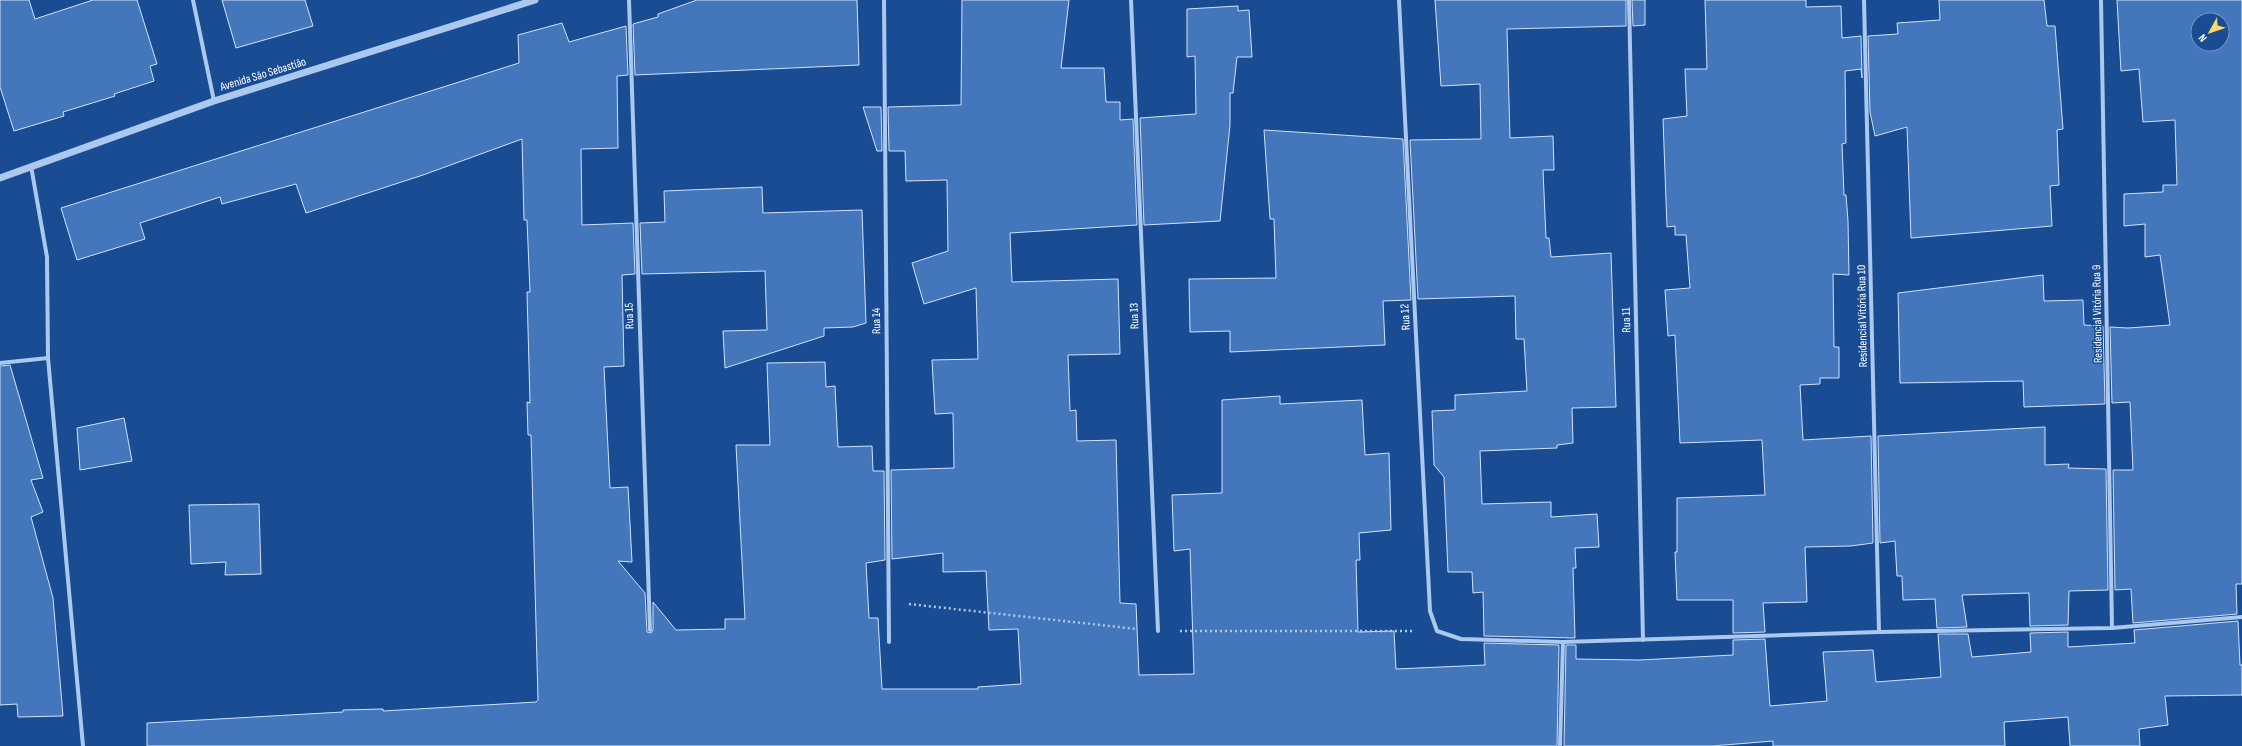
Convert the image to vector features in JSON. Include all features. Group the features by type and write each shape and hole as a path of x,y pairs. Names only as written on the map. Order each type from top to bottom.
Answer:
{"street":[{"path":"193,0 214,101"},
{"name":"Avenida São Sebastião","path":"0,178 214,101 535,0"},
{"name":"Rua 15","path":"629,0 650,630"},
{"name":"Rua 14","path":"884,0 889,642"},
{"name":"Rua 13","path":"1131,0 1158,631"},
{"name":"Rua 12","path":"1399,0 1430,611 1437,631 1461,639 1563,642"},
{"name":"Rua 11","path":"1629,0 1643,640"},
{"name":"Residencial Vitória Rua 10","path":"1864,0 1879,632"},
{"name":"Residencial Vitória Rua 9","path":"2101,0 2112,628"},
{"path":"30,166 47,257 48,358 83,746"},
{"path":"0,363 48,358"},
{"path":"1560,746 1563,642 1879,632 2112,628 2242,617"}],"building":[{"path":"0,0 29,0 35,19 93,0 137,0 157,64 150,66 154,81 114,94 115,96 63,112 64,116 14,131 0,87"},
{"path":"222,0 305,0 313,26 236,48"},
{"path":"697,0 857,0 859,65 635,75 633,24 658,17 658,14"},
{"path":"962,0 1069,0 1061,68 1104,68 1106,102 1120,102 1120,120 1133,119 1137,225 1010,233 1012,282 1118,279 1120,354 1068,355 1070,411 1076,410 1077,441 1116,440 1120,603 1136,604 1139,675 1194,674 1190,549 1174,551 1172,495 1222,493 1222,400 1280,396 1280,404 1362,400 1365,455 1389,453 1391,530 1359,533 1360,560 1356,560 1358,632 1394,631 1396,669 1485,665 1484,643 1559,645 1557,746 147,746 147,723 343,712 343,710 383,709 383,711 536,702 538,700 531,435 528,435 527,402 530,403 527,292 530,292 527,220 524,220 522,139 423,175 306,213 296,184 222,204 220,197 140,223 145,239 77,260 61,208 519,63 518,35 562,23 569,42 626,26 628,75 617,76 618,148 581,149 582,225 633,223 635,274 622,275 624,366 604,367 610,488 628,487 632,562 618,561 645,593 647,632 651,633 653,630 653,602 676,630 725,629 725,619 745,619 736,445 770,445 767,363 825,362 826,387 835,386 838,447 872,446 873,471 884,471 885,560 866,563 869,618 878,618 882,689 978,689 978,687 1021,684 1018,629 989,630 986,571 943,572 943,553 892,559 891,470 954,468 953,413 935,414 932,360 978,359 976,288 924,304 912,263 948,251 947,180 906,181 905,151 889,151 888,107 961,105"},
{"path":"1435,0 1626,0 1626,26 1507,29 1510,138 1553,136 1554,170 1543,170 1546,238 1549,238 1551,257 1611,253 1616,407 1572,408 1573,443 1557,445 1557,448 1480,451 1482,504 1551,502 1551,517 1597,514 1599,547 1575,548 1576,568 1573,568 1575,638 1484,636 1483,592 1473,593 1472,572 1448,572 1444,477 1434,465 1432,411 1455,410 1455,395 1527,391 1524,339 1516,339 1515,296 1418,299 1410,140 1481,139 1480,84 1441,86"},
{"path":"1632,0 1645,0 1645,25 1633,26"},
{"path":"1705,0 1806,0 1806,7 1841,6 1842,38 1861,36 1862,78 1861,69 1845,71 1846,143 1842,144 1844,195 1846,195 1848,221 1849,275 1833,274 1834,347 1839,347 1839,378 1820,378 1820,384 1800,385 1803,440 1871,436 1873,543 1851,546 1805,547 1807,602 1763,603 1765,632 1733,633 1733,600 1677,600 1675,552 1677,552 1677,498 1765,495 1762,440 1680,443 1675,335 1668,336 1665,290 1690,288 1686,235 1675,235 1675,226 1667,227 1663,119 1687,116 1685,69 1707,69"},
{"path":"1939,0 2044,0 2047,26 2055,26 2063,129 2057,130 2059,185 2050,186 2052,226 1911,238 1907,127 1875,136 1870,112 1868,36 1898,34 1897,23 1940,20"},
{"path":"2117,0 2242,0 2242,584 2236,584 2237,614 2133,623 2131,589 2115,590 2113,470 2133,470 2130,402 2112,403 2110,327 2128,328 2170,325 2160,255 2145,257 2145,224 2124,226 2124,194 2163,192 2163,185 2177,185 2175,120 2143,122 2139,69 2121,71"},
{"path":"1238,6 1238,11 1249,10 1252,57 1237,57 1233,93 1230,93 1230,125 1220,221 1144,225 1140,118 1196,114 1195,56 1187,57 1187,9"},
{"path":"863,107 881,107 882,151 877,151"},
{"path":"1264,130 1403,139 1411,300 1383,301 1385,345 1230,352 1230,331 1190,332 1189,279 1276,278 1274,219 1270,219"},
{"path":"762,187 763,213 862,210 866,323 853,327 824,328 824,336 725,368 723,331 767,330 765,271 642,274 640,223 665,222 664,191"},
{"path":"2043,275 2044,301 2083,300 2084,325 2103,326 2105,404 2024,407 2023,381 1900,383 1898,293"},
{"path":"10,365 43,478 31,480 43,512 31,517 53,598 63,716 18,717 17,704 0,705 0,366"},
{"path":"124,418 132,461 80,470 77,428"},
{"path":"2045,427 2045,465 2069,464 2068,468 2106,469 2108,590 2069,591 2068,625 2030,626 2029,593 1962,595 1967,627 1937,628 1935,599 1903,600 1902,576 1897,576 1895,541 1880,543 1878,436"},
{"path":"259,504 261,574 225,575 226,562 191,564 189,505"},
{"path":"2238,621 2240,665 2242,665 2242,695 2165,696 2168,725 2139,729 2140,746 2070,746 2068,717 2004,722 2005,746 1773,746 1773,741 1712,746 1564,746 1566,645 1576,645 1576,659 1640,660 1733,655 1733,640 1765,639 1770,706 1827,701 1823,652 1873,650 1876,682 1941,677 1938,634 1968,634 1972,657 2031,652 2030,633 2068,632 2068,647 2135,643 2134,630"}]}
